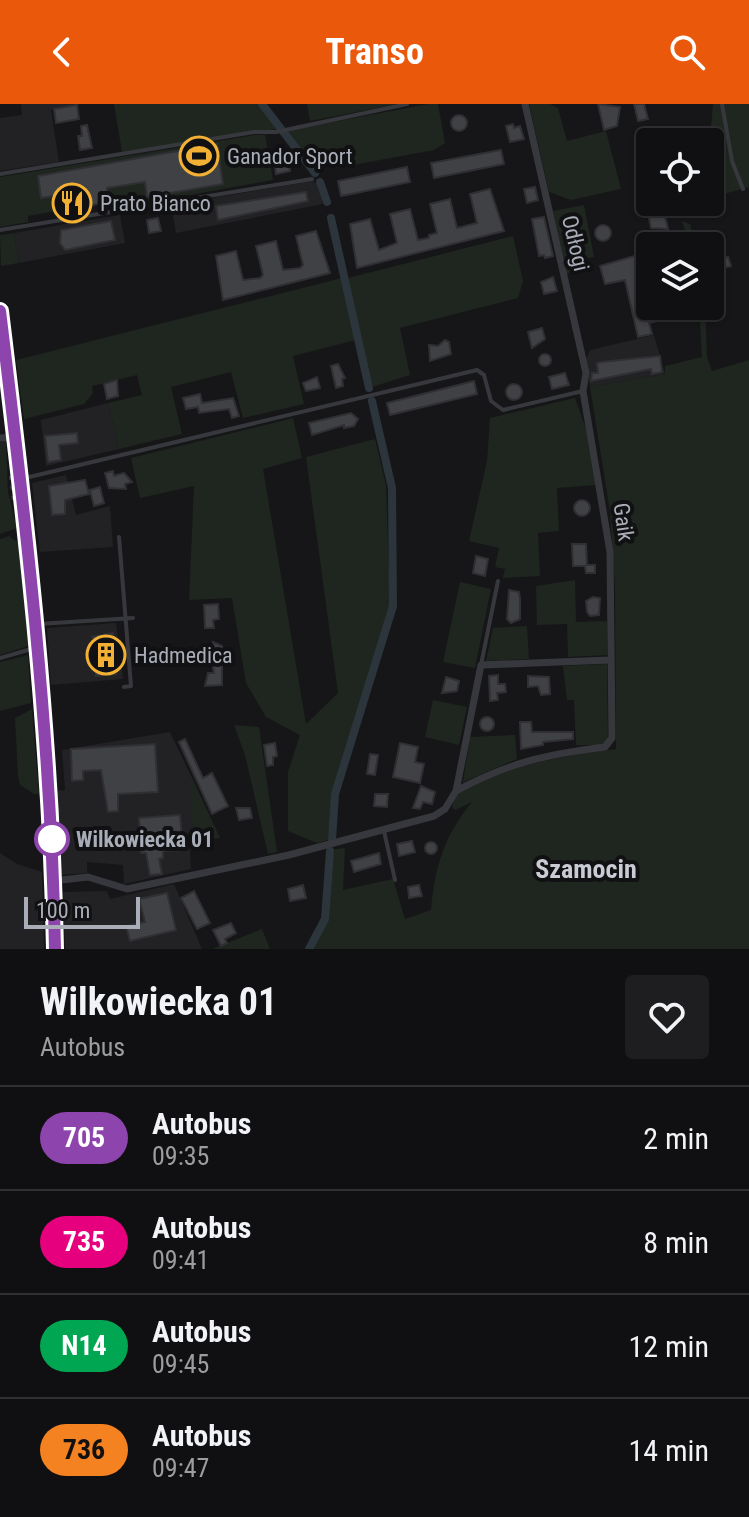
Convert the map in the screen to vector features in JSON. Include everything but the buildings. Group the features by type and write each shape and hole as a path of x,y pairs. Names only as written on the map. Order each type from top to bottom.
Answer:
{"main road":[{"path":"0,311 37,647 55,949"}],"street":[{"name":"Odłogi","path":"525,104 586,373 583,391"},
{"name":"Gaik","path":"53,881 88,877 127,889 384,831 434,816 445,809 456,791 498,769 540,755 605,747 612,738 610,552 583,391"},
{"path":"0,438 15,437"},
{"path":"456,791 481,665 610,660"}],"lane":[{"path":"0,174 254,132 276,132 407,104"},
{"path":"722,104 732,161 743,189"},
{"path":"0,230 312,179"},
{"path":"19,479 477,370 484,375 491,401 503,410 583,391"},
{"path":"119,537 131,686 124,687"},
{"path":"481,665 498,581"},
{"path":"35,625 133,618"},
{"path":"0,658 37,647"},
{"path":"384,831 395,880"}],"shaded area":[{"path":"21,104 82,104 51,110 59,162 0,171 0,118 22,115"},
{"path":"114,104 258,104 277,129 122,152"},
{"path":"307,104 398,104 310,121"},
{"path":"438,104 445,143 434,150 337,168 319,163 315,169 286,131"},
{"path":"529,104 550,104 558,108 567,141 606,131 621,189 571,200 549,192"},
{"path":"713,104 749,104 749,187 724,194 724,128 711,127"},
{"name":"Ganador Sport","path":"265,135 273,180 140,204 137,197 28,216 28,222 0,227 0,177"},
{"path":"313,181 318,185 323,204 176,233 171,205"},
{"path":"584,205 594,257 578,260 567,275 553,211"},
{"path":"120,215 125,243 19,263 14,233"},
{"path":"682,221 690,224 692,232 678,232 685,230"},
{"path":"14,233 19,263 1,266 0,235"},
{"path":"513,236 523,281 518,298 400,328 410,375 372,387 348,278"},
{"path":"342,278 356,340 293,356 304,404 243,418 231,372 171,387 182,434 119,449 108,403 142,395 137,375 92,386 93,393 84,404 24,419 16,360"},
{"path":"700,320 706,320 707,357 712,371 749,360 749,949 307,949 323,920 327,850 345,848 343,890 393,879 405,919 431,910 442,852 454,827 472,802 455,810 452,807 456,794 495,776 534,764 616,749 615,588 610,511 590,387 665,374 665,366 702,357"},
{"path":"654,335 665,374 590,387 586,359 590,350"},
{"path":"575,398 586,429 596,485 557,488 559,531 538,533 540,576 503,578 505,569 495,567 499,548 469,541 487,461 490,418"},
{"path":"108,403 119,449 46,466 41,420"},
{"path":"293,418 302,458 263,469 306,724 338,693 306,457 375,439 386,485 390,605 332,796 328,840 317,843 288,831 288,772 300,735 266,717 246,683 232,598 189,600 194,486 140,498 131,458"},
{"path":"6,441 8,492 17,528 0,534 0,442"},
{"path":"66,475 76,515 110,506 113,547 40,552 32,483"},
{"path":"9,536 20,544 28,646 0,655 0,539"},
{"path":"575,580 576,622 607,621 607,655 568,657 567,624 537,625 536,586"},
{"path":"460,582 491,589 475,668 443,662"},
{"path":"116,623 123,679 51,685 47,628"},
{"path":"527,626 529,659 486,661 493,628"},
{"path":"28,655 31,703 0,711 0,662"},
{"path":"607,664 608,740 602,745 576,745 574,700 567,700 563,666"},
{"path":"433,700 467,707 459,745 425,737"},
{"path":"32,709 39,794 20,785 18,776 15,718"},
{"path":"234,725 259,727 277,852 268,854 245,755"},
{"path":"170,732 194,782 193,833 189,834 191,869 124,884 123,865 87,862 87,873 60,875 62,835 55,791 65,790 62,750"},
{"path":"515,735 517,759 463,782 470,737"},
{"path":"191,782 194,782 220,838 189,841 189,834 193,833"},
{"path":"0,853 17,864 42,872 44,949 0,949"},
{"path":"174,884 202,949 65,949 63,892 107,891 110,899"},
{"path":"262,929 270,949 212,949"}],"waterway":[{"path":"262,104 315,173"},
{"path":"320,182 327,202"},
{"path":"331,218 369,388"},
{"path":"332,840 335,794 393,606 392,488 372,401"},
{"path":"309,949 325,919 330,851"}],"bus line":[{"name":"705","path":"0,311 37,647 52,836 55,949"}],"place":[{"name":"Ganador Sport","path":"199,156"},
{"name":"Prato Bianco","path":"72,203"},
{"name":"Hadmedica","path":"106,655"},
{"name":"Wilkowiecka 01","path":"52,839"}],"district":[{"name":"Szamocin","path":"586,869"}]}
